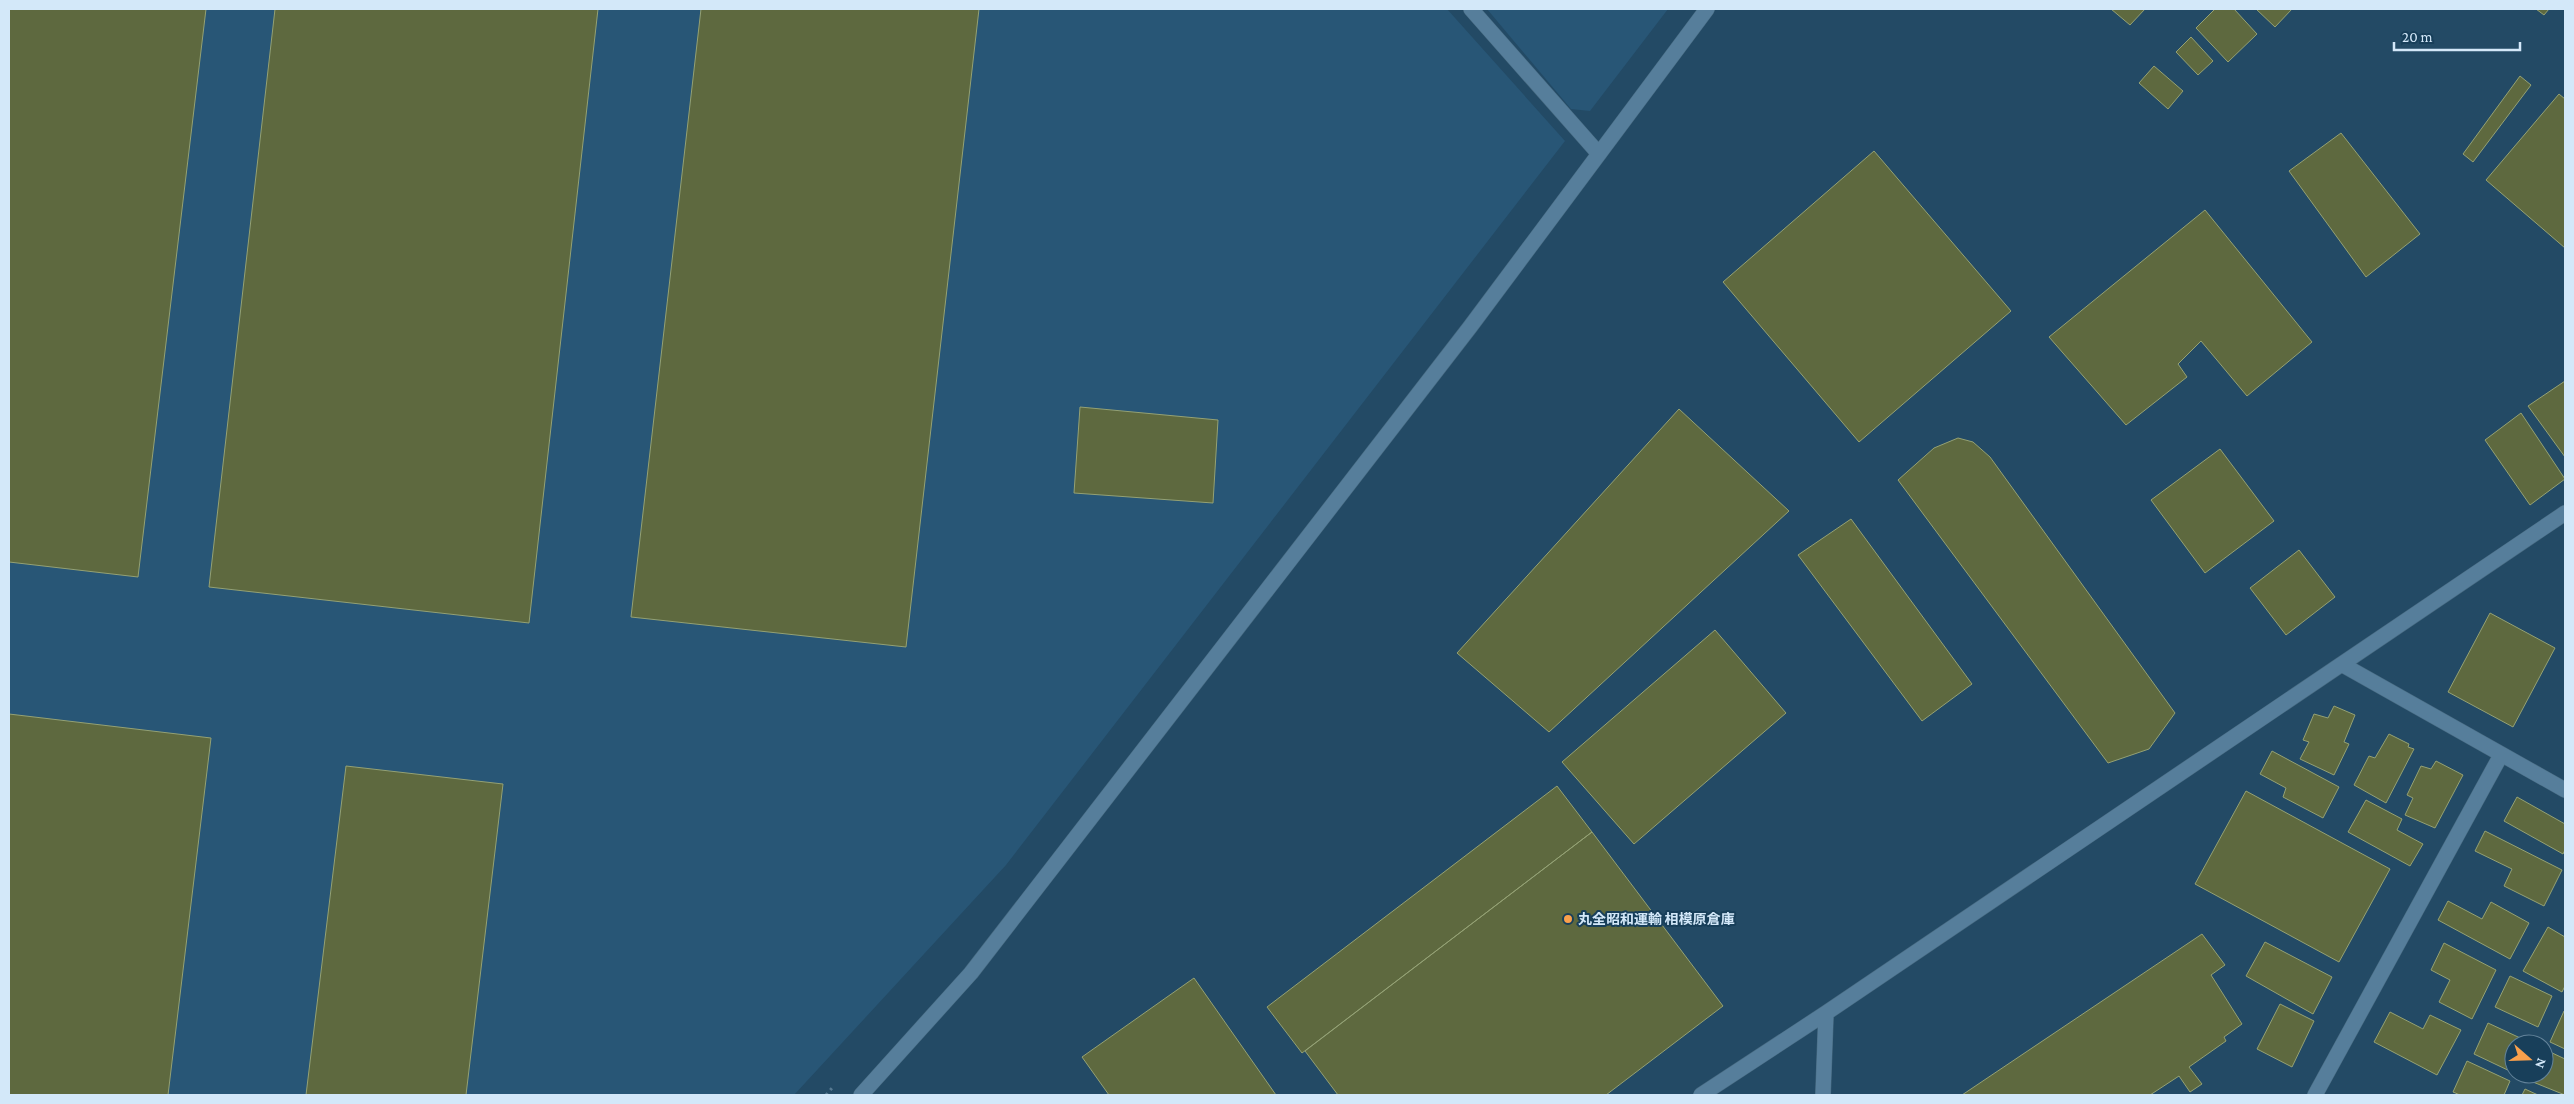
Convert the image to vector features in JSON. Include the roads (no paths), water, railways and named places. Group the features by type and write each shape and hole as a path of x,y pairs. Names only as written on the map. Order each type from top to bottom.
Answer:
{"street":[{"path":"1471,9 1599,154"},
{"path":"861,1095 971,974 1440,366 1707,9"},
{"path":"1701,1095 2343,665 2565,513"},
{"path":"2343,665 2565,790"},
{"path":"2315,1095 2501,755"},
{"path":"1823,1095 1826,1013"}],"place":[{"name":"丸全昭和運輸 相模原倉庫","path":"1568,919"}]}
